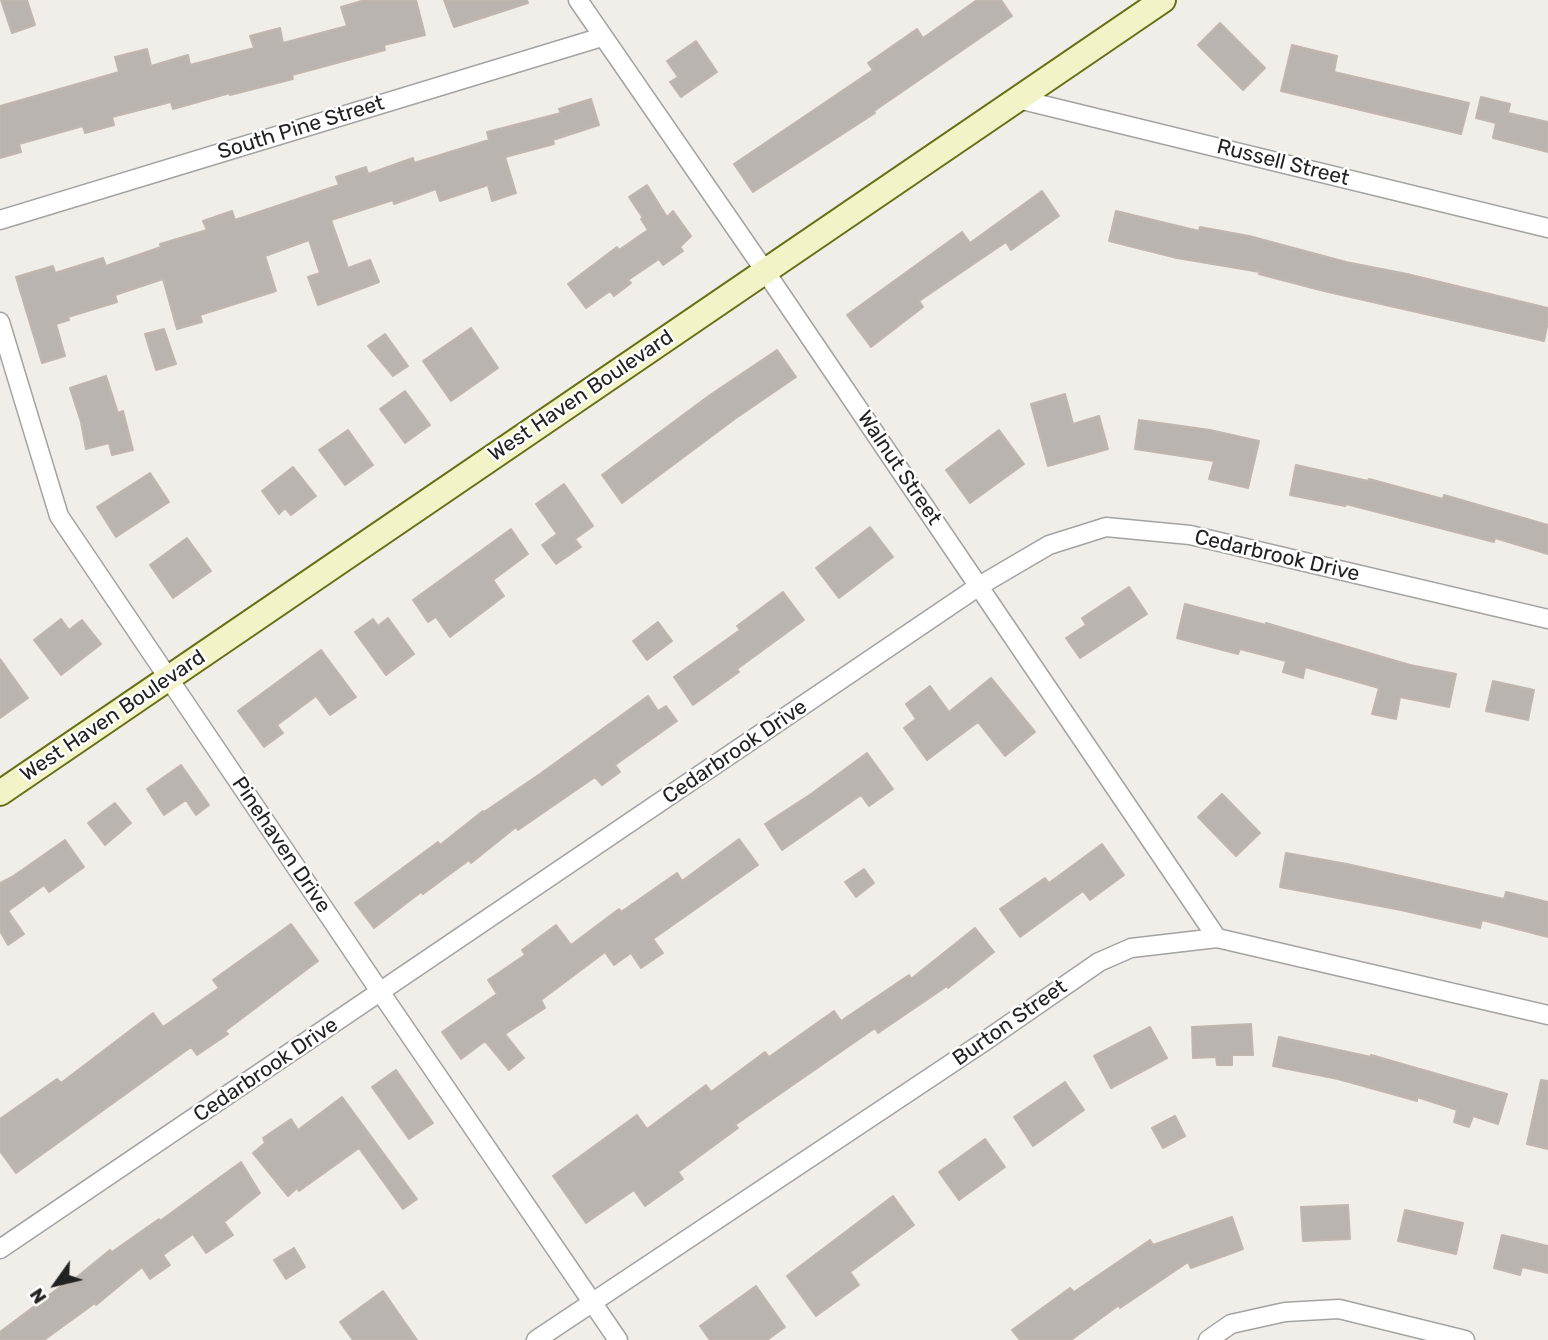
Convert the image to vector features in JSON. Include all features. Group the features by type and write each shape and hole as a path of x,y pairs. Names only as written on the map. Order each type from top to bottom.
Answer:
{"street":[{"name":"Walnut Street","path":"578,0 1217,938"},
{"name":"West Haven Boulevard","path":"0,793 1163,0"},
{"name":"South Pine Street","path":"0,220 602,37"},
{"name":"Russell Street","path":"1018,99 1548,228"},
{"name":"Pinehaven Drive","path":"0,322 59,516 380,993 618,1340"},
{"name":"Cedarbrook Drive","path":"0,1249 979,586 1049,545 1106,527 1190,535 1548,619"},
{"name":"Burton Street","path":"536,1340 1099,962 1131,948 1217,938 1548,1015"},
{"path":"1208,1340 1231,1324 1285,1312 1339,1309 1465,1340"}],"building":[{"path":"1,0 27,0 35,25 12,33"},
{"path":"365,0 416,0 425,35 384,45 385,50 292,75 293,79 173,109 171,102 112,117 114,125 85,133 83,126 19,144 21,152 0,158 0,106 119,72 115,57 147,49 151,66 188,55 190,65 254,48 250,36 280,28 283,43 347,26 341,7"},
{"path":"444,0 527,0 528,3 454,27"},
{"path":"977,0 1001,0 1012,16 874,111 875,113 753,192 734,164 873,70 868,63 917,29 923,38"},
{"path":"1220,23 1265,68 1243,90 1198,45"},
{"path":"696,41 717,72 681,97 670,82 678,77 667,61"},
{"path":"1292,45 1337,56 1334,72 1469,103 1461,134 1281,91"},
{"path":"1481,97 1510,104 1508,113 1548,122 1548,152 1493,138 1496,123 1476,118"},
{"path":"591,99 599,125 553,140 554,144 505,157 516,193 492,201 488,185 440,201 436,189 394,204 393,200 331,220 348,268 370,260 379,282 318,305 308,277 320,273 309,240 265,256 276,291 200,315 202,322 177,329 163,279 115,295 117,302 68,317 69,320 56,324 65,356 42,363 16,277 53,266 55,273 103,258 106,266 161,247 160,244 207,230 203,221 232,211 235,220 339,185 336,177 366,167 368,174 413,158 414,163 489,140 487,132 561,113 559,109"},
{"path":"647,185 667,217 673,211 691,236 680,247 683,251 663,265 659,259 628,280 631,283 614,296 610,291 586,308 568,284 617,247 619,250 648,230 629,197"},
{"path":"1042,191 1059,216 1011,250 1006,242 919,301 923,307 871,347 847,315 962,232 970,243"},
{"path":"1116,211 1199,231 1200,227 1249,236 1346,262 1548,308 1544,341 1324,291 1259,274 1260,272 1177,258 1109,241"},
{"path":"471,328 498,368 451,401 423,361"},
{"path":"164,329 176,364 156,370 145,334"},
{"path":"385,334 408,366 393,376 368,346"},
{"path":"777,350 796,377 622,503 602,475 710,395"},
{"path":"106,376 118,413 123,411 133,450 112,455 109,443 86,449 70,388"},
{"path":"405,391 430,425 405,443 380,409"},
{"path":"1065,394 1073,424 1099,416 1108,449 1048,466 1031,404"},
{"path":"1139,420 1210,430 1259,441 1248,488 1209,479 1214,461 1135,449"},
{"path":"348,430 373,465 345,485 319,450"},
{"path":"999,430 1024,464 970,503 946,470"},
{"path":"1296,465 1368,481 1369,479 1443,499 1444,495 1548,525 1548,554 1495,538 1494,542 1346,504 1345,506 1290,495"},
{"path":"293,467 316,496 291,515 285,508 279,514 262,491"},
{"path":"150,473 169,502 116,537 97,507"},
{"path":"564,484 593,526 575,539 581,547 556,564 542,545 557,534 536,504"},
{"path":"870,527 893,557 839,598 816,568"},
{"path":"511,529 528,554 493,580 504,596 450,637 436,617 428,622 413,600"},
{"path":"187,538 211,571 173,598 150,565"},
{"path":"1129,587 1147,614 1080,658 1066,638 1086,625 1082,618"},
{"path":"783,592 804,620 693,705 674,677 740,630 737,626"},
{"path":"1185,604 1266,623 1410,665 1456,674 1449,707 1400,697 1396,719 1372,714 1379,688 1305,667 1303,678 1283,672 1286,661 1240,649 1238,654 1177,638"},
{"path":"388,618 414,654 386,675 355,632 373,619 378,626"},
{"path":"61,619 69,630 82,620 101,644 61,675 34,640"},
{"path":"658,622 672,641 647,660 633,641"},
{"path":"321,650 356,697 330,715 316,696 277,725 283,733 264,747 238,711"},
{"path":"0,659 28,698 0,718"},
{"path":"991,678 1035,732 1005,756 978,722 927,760 904,728 916,719 906,704 930,686 949,712"},
{"path":"1493,681 1534,690 1528,720 1486,711"},
{"path":"648,696 658,711 666,706 677,721 615,765 620,772 602,785 595,777 518,830 516,827 471,863 469,860 423,894 421,892 374,928 355,903"},
{"path":"867,753 893,789 869,806 861,795 782,850 765,824"},
{"path":"181,765 209,805 196,815 186,800 164,815 147,789"},
{"path":"1222,794 1260,833 1236,856 1198,817"},
{"path":"115,803 131,823 105,845 88,823"},
{"path":"739,839 758,865 653,939 663,953 641,968 631,953 614,965 605,952 541,1000 545,1008 505,1034 524,1058 509,1070 485,1041 461,1059 442,1032 497,994 488,980 525,955 522,950 556,925 571,945 619,909 621,912 677,873 682,881"},
{"path":"65,840 84,867 49,892 44,885 8,911 24,934 8,945 0,931 0,883"},
{"path":"1102,844 1124,875 1090,900 1083,891 1020,937 1000,909 1045,878 1049,883"},
{"path":"1286,853 1504,899 1506,892 1548,902 1548,937 1482,920 1480,928 1280,887"},
{"path":"864,869 874,883 856,897 845,882"},
{"path":"291,924 318,961 225,1031 228,1034 197,1055 191,1047 16,1173 0,1151 0,1119 57,1079 61,1083 153,1013 163,1027 219,988 213,980"},
{"path":"975,928 994,952 948,988 947,986 878,1033 875,1028 735,1125 738,1128 678,1172 683,1179 645,1206 634,1190 586,1223 553,1176 637,1115 647,1129 706,1085 711,1092 765,1052 769,1057 834,1011 841,1021 909,975 911,979"},
{"path":"1251,1024 1253,1055 1232,1055 1232,1065 1217,1065 1216,1057 1193,1058 1192,1027"},
{"path":"1150,1027 1167,1058 1111,1088 1094,1056"},
{"path":"1279,1037 1371,1055 1507,1094 1498,1124 1473,1116 1469,1127 1454,1122 1457,1110 1417,1097 1417,1101 1338,1079 1273,1066"},
{"path":"396,1070 433,1123 409,1139 372,1087"},
{"path":"1541,1080 1548,1081 1548,1149 1527,1144"},
{"path":"1065,1082 1084,1110 1033,1146 1014,1117"},
{"path":"342,1097 417,1199 403,1209 359,1148 288,1196 253,1153 265,1143 263,1138 291,1119 298,1130"},
{"path":"1175,1116 1185,1136 1163,1148 1152,1128"},
{"path":"985,1139 1005,1167 959,1200 939,1172"},
{"path":"241,1162 260,1193 224,1222 233,1235 206,1253 193,1234 163,1255 170,1265 150,1279 142,1267 96,1305 95,1303 44,1340 0,1340 0,1332 64,1284 66,1286 110,1250 112,1252 159,1219 160,1221"},
{"path":"893,1196 914,1225 850,1272 859,1285 816,1316 787,1276"},
{"path":"1348,1205 1350,1239 1303,1241 1301,1207"},
{"path":"1405,1210 1463,1223 1456,1254 1398,1241"},
{"path":"1232,1217 1243,1249 1191,1268 1188,1262 1120,1308 1119,1305 1071,1340 1020,1340 1012,1330 1070,1288 1074,1292 1150,1240 1153,1245"},
{"path":"1502,1235 1548,1246 1548,1273 1522,1267 1520,1275 1494,1268"},
{"path":"294,1248 305,1267 286,1279 274,1260"},
{"path":"756,1286 785,1327 767,1340 710,1340 700,1326"},
{"path":"383,1291 417,1340 353,1340 340,1322"}]}
